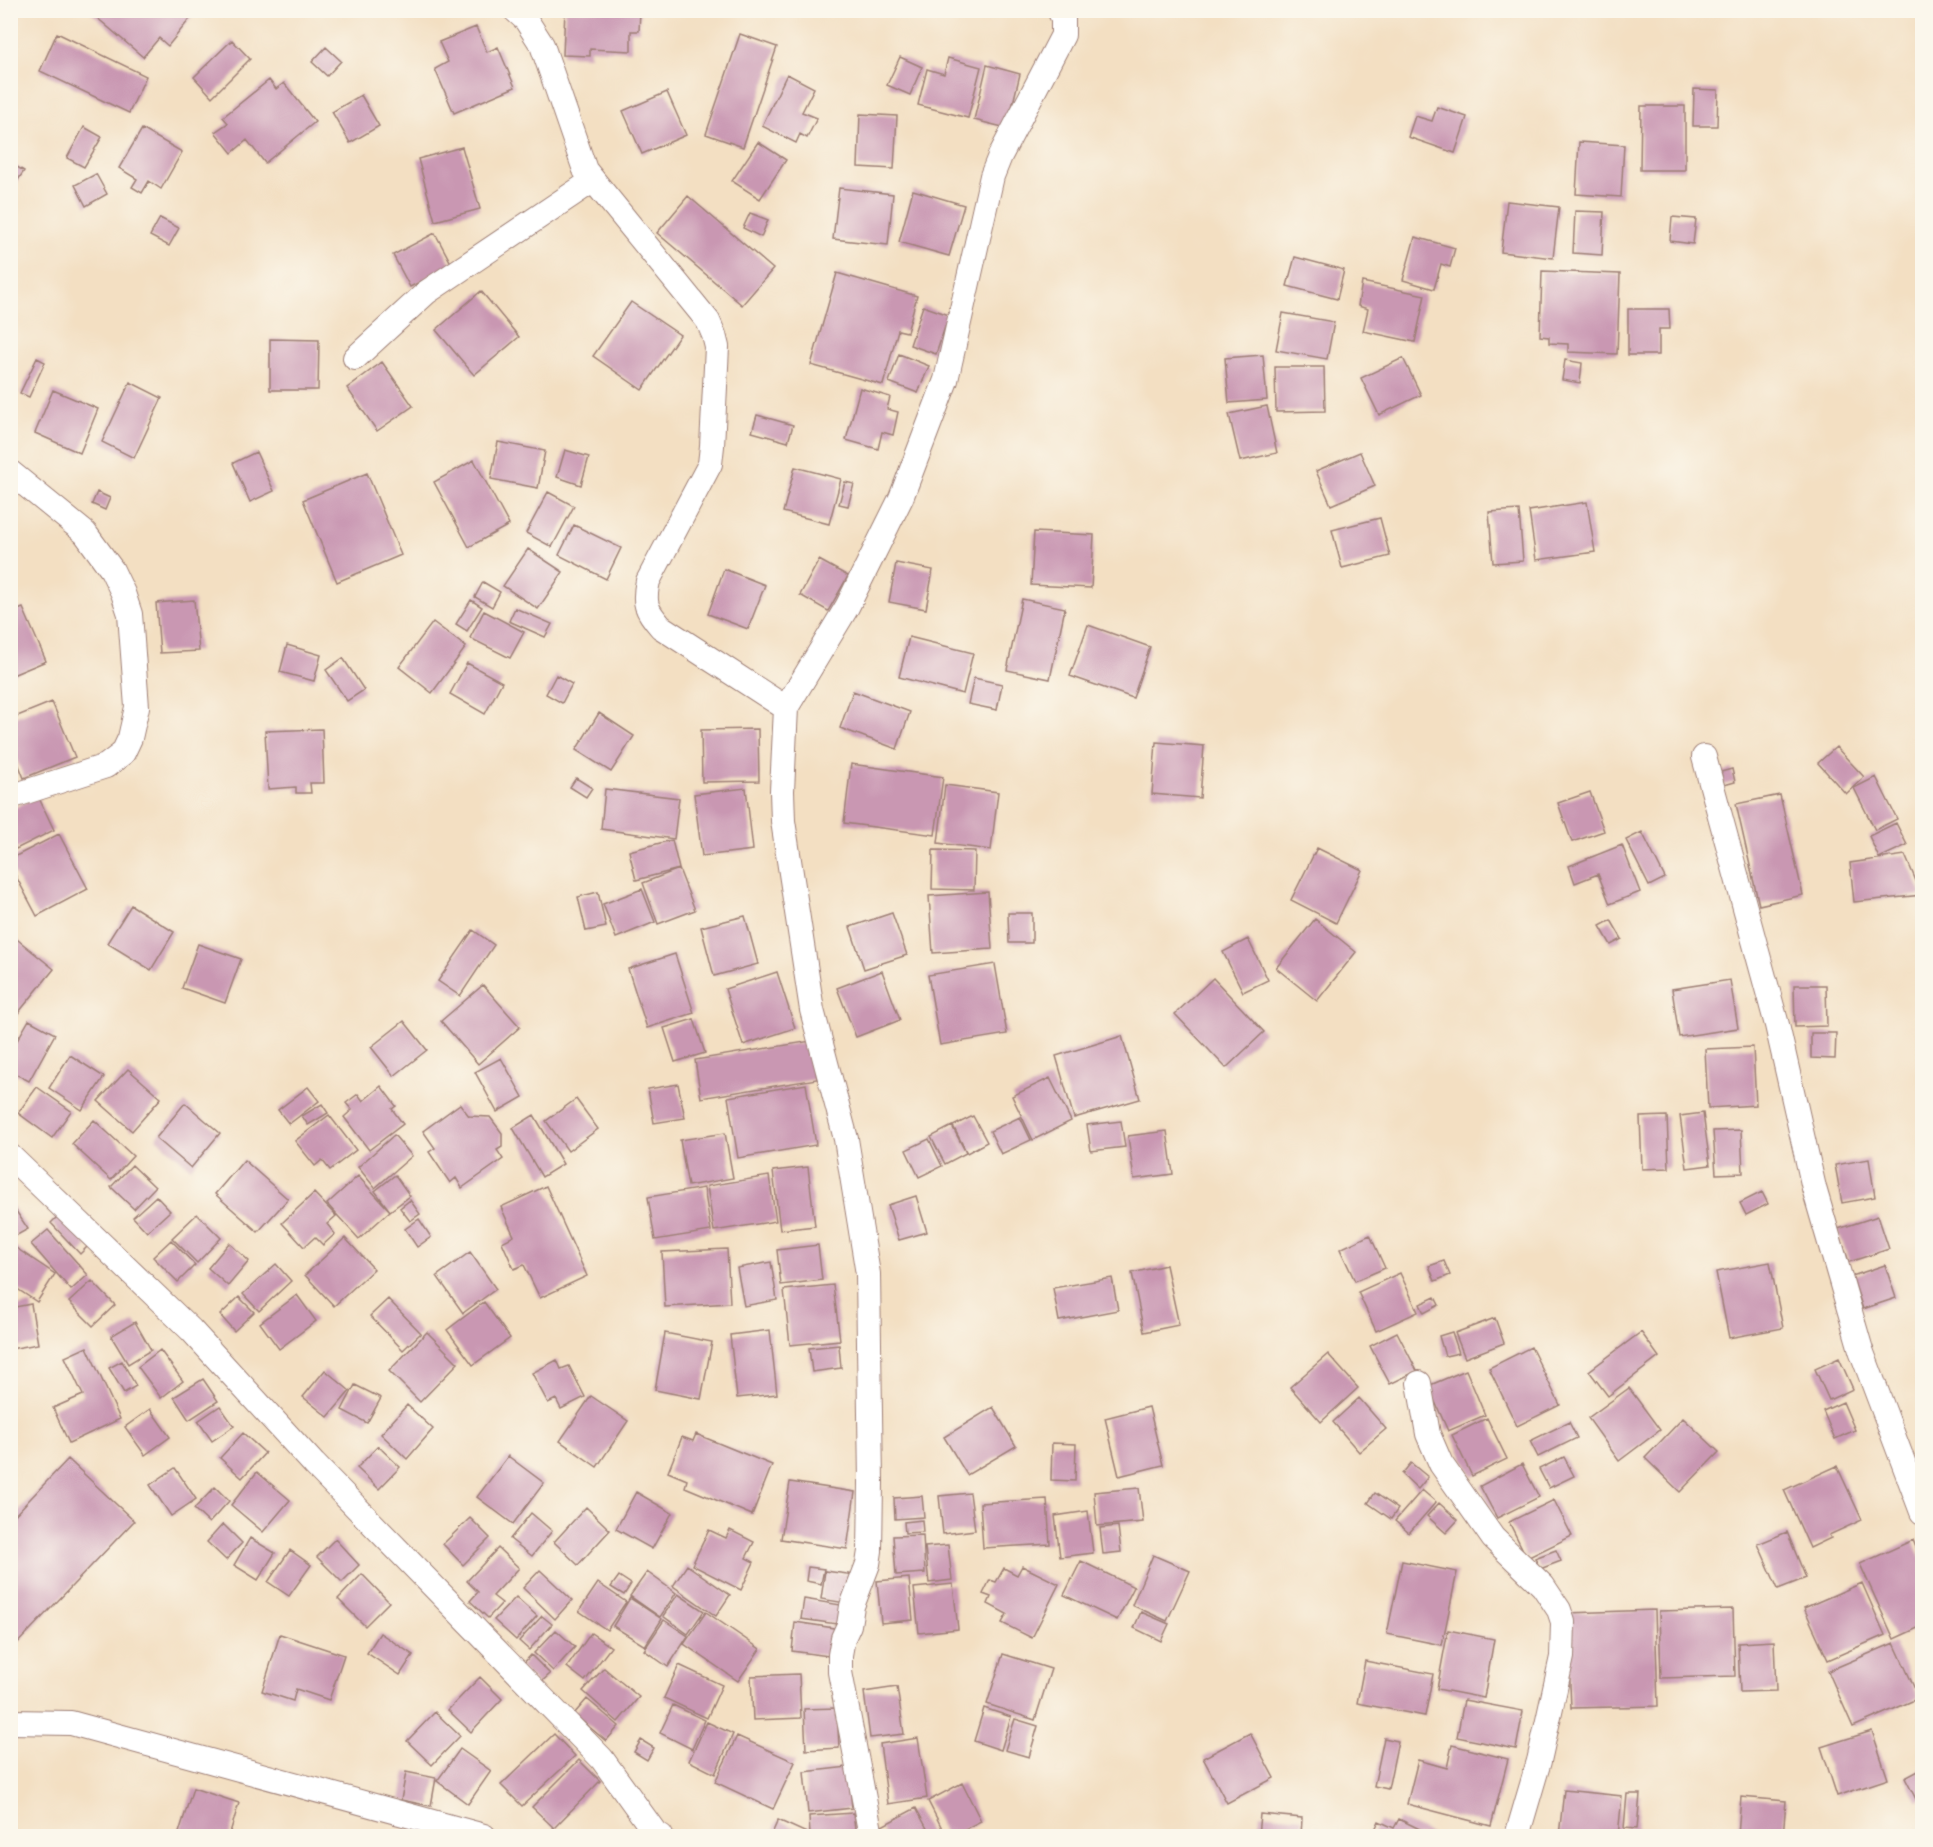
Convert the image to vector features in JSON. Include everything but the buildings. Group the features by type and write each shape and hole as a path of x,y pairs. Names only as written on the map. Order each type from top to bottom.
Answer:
{"street":[{"path":"515,10 526,20 542,45 585,170 708,321 717,347 710,464 648,581 644,599 652,616 661,627 786,708"},
{"path":"871,1836 840,1672 843,1638 868,1564 870,1551 868,1274 846,1139 812,1010 783,821 786,708 847,607 901,498 946,380 992,176 1005,146 1063,35 1063,18 1059,10"},
{"path":"355,358 427,292 592,181"},
{"path":"10,472 85,533 112,570 130,614 137,707 130,738 123,753 106,766 10,797"},
{"path":"1704,757 1777,1025 1814,1188 1836,1267 1861,1350 1923,1512"},
{"path":"10,1156 191,1330 314,1464 602,1759 657,1836"},
{"path":"1419,1383 1428,1434 1441,1464 1493,1538 1543,1586 1559,1610 1563,1622 1562,1657 1550,1716 1516,1836"},
{"path":"10,1722 71,1724 484,1836"}]}
